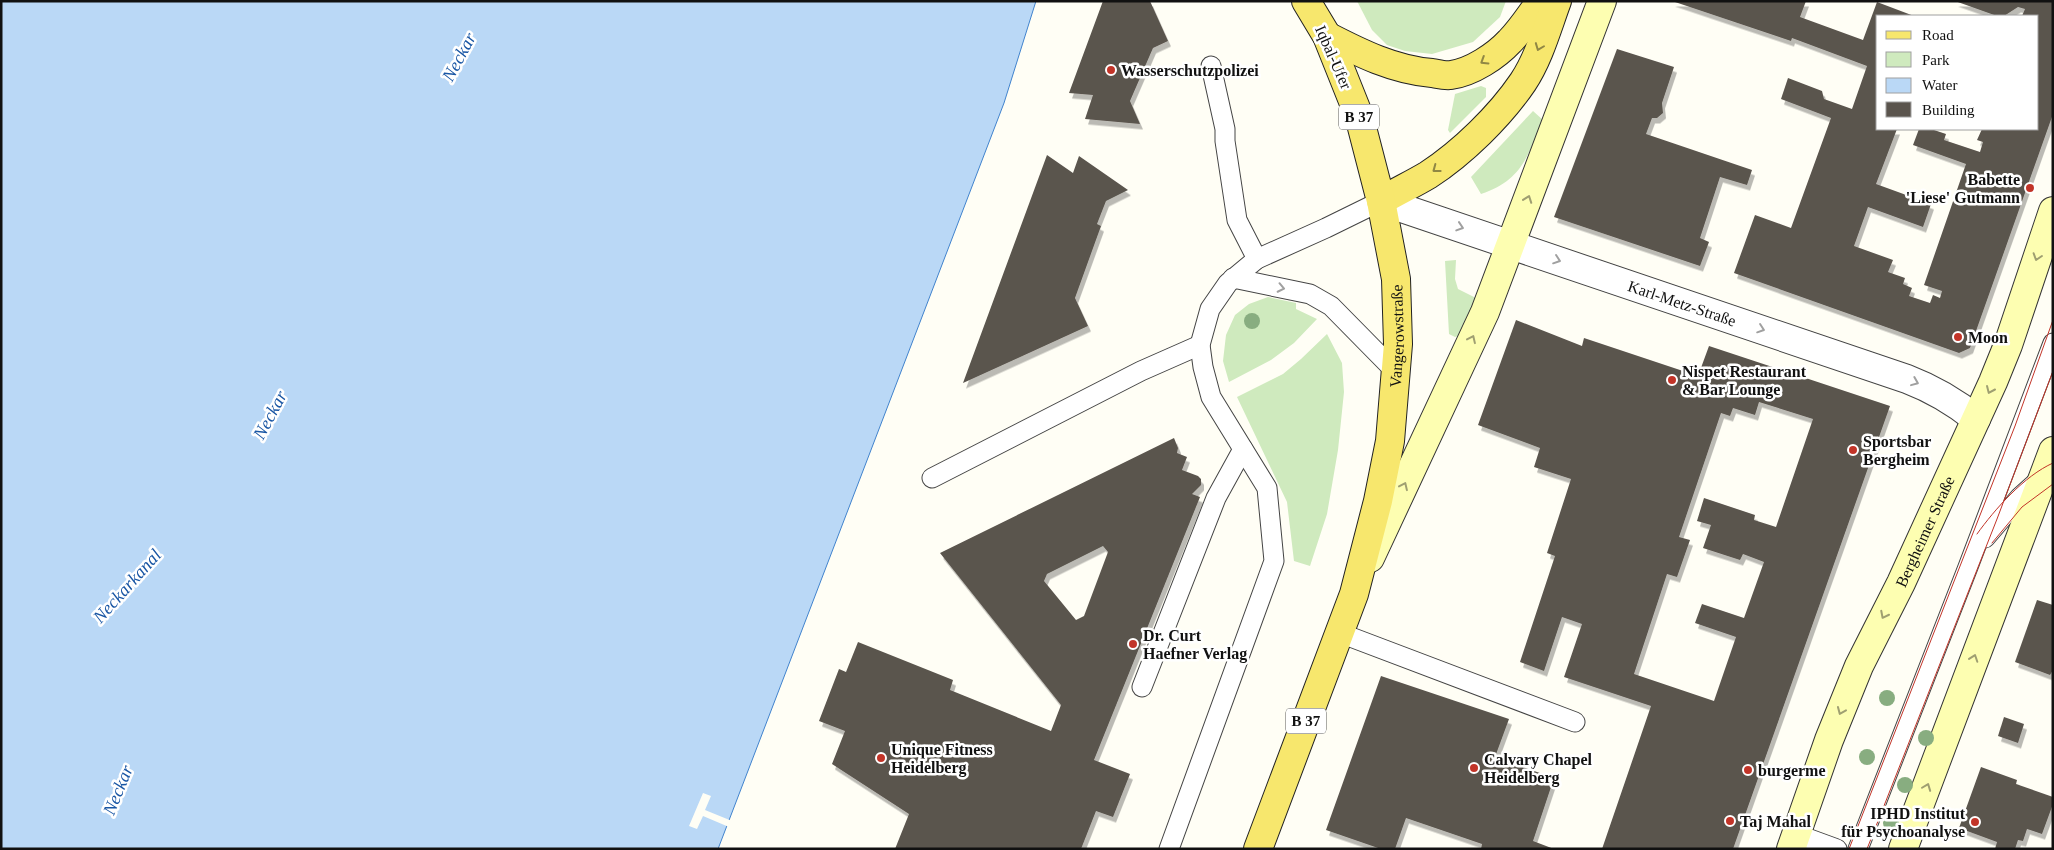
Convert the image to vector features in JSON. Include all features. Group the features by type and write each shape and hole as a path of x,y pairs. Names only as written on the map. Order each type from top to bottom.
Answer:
{"main road":[{"name":"Iqbal-Ufer","path":"1306,1 1327,36 1359,116 1381,201"},
{"path":"1327,36 1360,53 1395,66 1421,72 1450,75 1468,70 1480,64 1510,42 1541,1"},
{"path":"1381,201 1435,170 1465,146 1495,116 1523,82 1557,1"},
{"name":"Vangerowstraße","path":"1258,849 1354,594 1378,501 1388,450 1398,344 1396,279 1381,201"}],"street":[{"name":"Vangerowstraße","path":"1354,594 1485,312 1602,1"},
{"name":"Karl-Metz-Straße","path":"1381,201 1907,378 1936,390 1976,419"},
{"name":"Bergheimer Straße","path":"1793,841 1829,740 1860,666 1901,583 2008,345 2053,211"},
{"path":"1903,849 2050,466"}],"lane":[{"path":"1211,66 1226,129 1225,141 1237,220 1257,259"},
{"path":"1169,849 1274,561 1267,488 1212,397 1202,367 1200,345 1210,309 1228,283 1257,259 1381,201"},
{"path":"1233,278 1310,294 1331,306 1396,372"},
{"path":"1858,849 2053,343"},
{"path":"932,478 1141,371 1200,345"},
{"path":"1142,687 1216,498 1244,449"},
{"path":"1968,567 1983,540 2050,466"},
{"path":"1340,632 1575,722"},
{"path":"1793,841 1837,849"}],"green space":[{"path":"1357,1 1506,1 1500,17 1473,42 1432,54 1405,51 1387,45 1372,30"},
{"path":"1481,86 1486,88 1486,97 1450,133 1448,130 1455,94"},
{"path":"1533,111 1543,120 1521,166 1506,182 1481,194 1471,177"},
{"path":"1456,260 1455,279 1458,289 1476,298 1459,336 1455,337 1449,334 1445,261"},
{"path":"1268,297 1296,303 1296,309 1317,319 1294,343 1271,360 1229,382 1223,361 1226,335 1235,315 1249,304"},
{"path":"1327,334 1342,363 1344,392 1338,450 1327,514 1310,566 1294,561 1287,502 1237,397 1283,374"}],"water":[{"path":"1,1 1036,1 1004,103 718,849 1,849"}],"pier":[{"path":"703,793 711,796 705,810 732,821 729,827 703,816 697,829 689,826"}],"building":[{"name":"Wasserschutzpolizei","path":"1103,1 1150,1 1168,41 1153,48 1130,101 1140,124 1085,119 1093,95 1069,93"},
{"path":"1672,1 1806,1 1800,17 1863,40 1877,2 1911,15 1876,15 1876,130 1897,130 1876,184 1931,204 1923,227 1868,207 1854,246 1893,260 1888,272 1905,278 1903,284 1912,288 1909,296 1930,303 1933,295 1940,298 1942,291 1924,285 1966,164 1913,145 1919,130 1934,130 1946,134 1944,140 1980,152 1983,142 1977,140 1982,130 2039,130 2039,15 2022,15 2025,9 2018,7 2006,15 1994,15 1955,1 2053,1 2053,114 1970,348 1959,353 1734,273 1755,215 1791,228 1831,118 1781,99 1788,78 1822,91 1824,99 1852,109 1867,66 1792,38 1791,41"},
{"path":"1617,49 1674,67 1662,103 1663,113 1657,118 1652,118 1646,134 1752,170 1747,185 1720,177 1700,238 1709,242 1700,266 1554,217"},
{"path":"1047,155 1073,173 1079,156 1128,190 1106,201 1097,224 1101,226 1075,298 1088,326 963,383"},
{"path":"1516,320 1582,346 1584,338 1698,376 1709,346 1890,406 1733,849 1602,849 1651,706 1564,677 1582,624 1562,617 1544,671 1520,662 1555,556 1547,553 1571,479 1534,467 1540,448 1478,425","holes":["1759,402 1813,419 1776,527 1754,520 1755,515 1704,498 1697,521 1711,525 1703,548 1740,560 1743,554 1764,562 1744,618 1702,604 1695,623 1736,637 1714,701 1634,674 1667,574 1677,577 1690,540 1679,537 1721,413 1730,416 1733,408 1755,415"]},
{"path":"1174,438 1178,448 1177,453 1187,457 1182,470 1201,479 1201,485 1192,494 1200,497 1094,760 1130,774 1113,817 1096,811 1081,849 895,849 909,814 832,764 845,731 819,721 839,669 846,672 858,642 953,680 950,690 1051,731 1061,705 940,553","holes":["1103,546 1108,552 1084,616 1076,620 1044,581 1047,574"]},
{"path":"2037,600 2053,605 2053,670 2050,675 2015,662"},
{"path":"1381,676 1509,719 1495,757 1554,778 1533,841 1554,849 1481,849 1482,844 1406,818 1395,849 1381,849 1326,830"},
{"path":"2004,717 2024,724 2018,743 1998,736"},
{"path":"1981,767 2017,780 2016,784 2053,797 2053,804 2042,834 2027,829 2023,841 2018,840 2015,849 1995,849 1997,842 1959,828"}],"tram line":[{"path":"1849,849 2015,426 2053,320"},
{"path":"1867,849 2053,371"},
{"path":"1977,534 1992,514 2011,494 2031,476 2053,463"},
{"path":"1992,543 2022,507 2053,484"}],"place":[{"name":"Wasserschutzpolizei","path":"1111,70"},
{"name":"Babette 'Liese' Gutmann","path":"2030,188"},
{"name":"Moon","path":"1958,337"},
{"name":"Nispet Restaurant & Bar Lounge","path":"1672,380"},
{"name":"Sportsbar Bergheim","path":"1853,450"},
{"name":"Dr. Curt Haefner Verlag","path":"1133,644"},
{"name":"Unique Fitness Heidelberg","path":"881,758"},
{"name":"Calvary Chapel Heidelberg","path":"1474,768"},
{"name":"burgerme","path":"1748,770"},
{"name":"Taj Mahal","path":"1730,821"},
{"name":"IPHD Institut für Psychoanalyse","path":"1975,822"}],"water label":[{"name":"Neckar","path":"459,57"},
{"name":"Neckar","path":"270,415"},
{"name":"Neckarkanal","path":"127,586"},
{"name":"Neckar","path":"118,790"}]}
